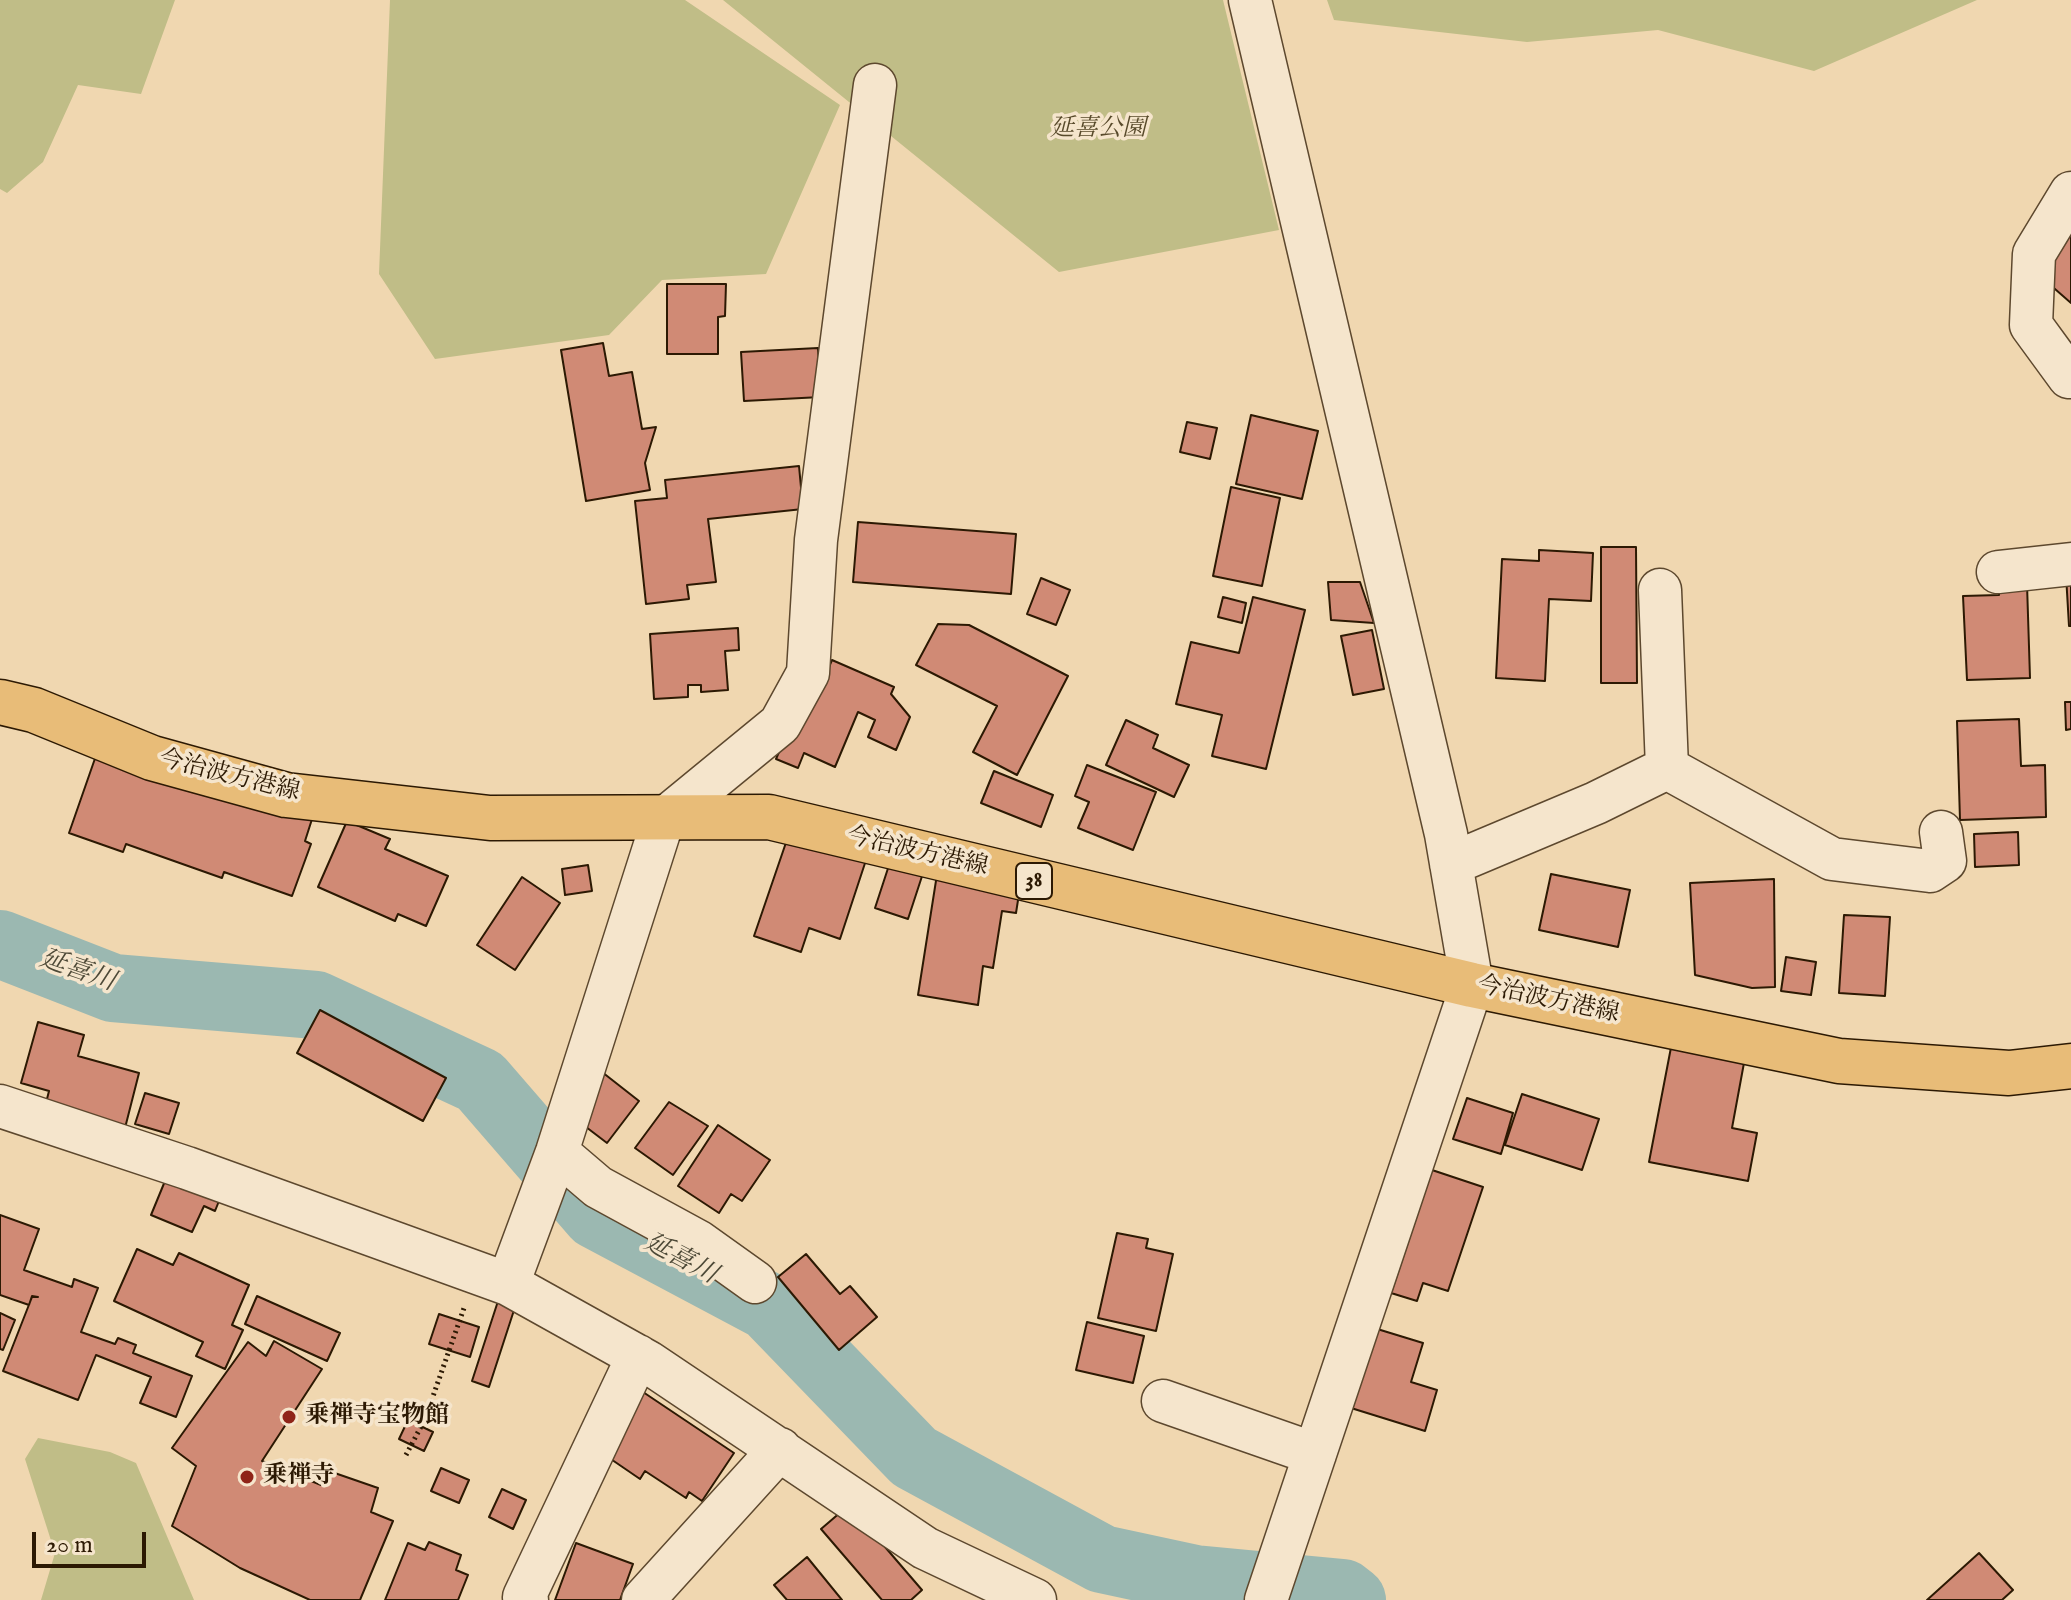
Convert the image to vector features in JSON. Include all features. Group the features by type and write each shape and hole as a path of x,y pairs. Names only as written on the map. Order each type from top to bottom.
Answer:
{"main road":[{"name":"今治波方港線","path":"0,702 34,710 152,758 286,795 490,818 663,820 769,817 1472,985 1839,1061 2009,1073 2071,1066"}],"street":[{"path":"1250,0 1451,864 1472,985 1266,1600"},
{"path":"492,1278 557,1152 663,820 780,724 808,673 816,540 875,85"},
{"path":"2070,378 2031,325 2034,254 2071,193"},
{"path":"1998,572 2071,564"},
{"path":"1660,590 1667,768"},
{"path":"1451,864 1596,803 1667,768"},
{"path":"1667,768 1832,859 1930,871 1945,861 1941,832"},
{"path":"4,1115 187,1168 492,1278 638,1356 925,1548 1035,1600"},
{"path":"557,1152 598,1187 699,1242 755,1282"},
{"path":"527,1600 524,1597 556,1524 638,1356"},
{"path":"1163,1401 1315,1454"},
{"path":"643,1600 780,1449"}],"path":[{"path":"406,1455 492,1278"}],"green space":[{"path":"0,0 175,0 141,94 78,85 43,162 7,193 0,189"},
{"path":"390,0 685,0 840,105 766,274 662,280 609,335 435,359 379,274"},
{"name":"延喜公園","path":"723,0 1223,0 1279,230 1059,272"},
{"path":"1327,0 1977,0 1814,71 1658,30 1527,42 1334,20"},
{"path":"38,1438 110,1452 136,1463 194,1600 41,1600 55,1553 25,1459"}],"building":[{"path":"2065,229 2071,234 2071,303 2031,268"},
{"path":"667,284 726,284 725,316 718,317 718,354 667,354"},
{"path":"603,343 609,376 632,372 642,429 656,427 645,463 650,490 586,501 561,350"},
{"path":"818,348 821,397 744,401 741,352"},
{"path":"1251,415 1318,431 1302,499 1236,484"},
{"path":"1187,422 1217,428 1210,459 1180,452"},
{"path":"799,466 803,509 708,519 716,582 687,585 689,599 646,604 635,501 667,498 665,480"},
{"path":"1231,487 1280,498 1262,586 1213,576"},
{"path":"858,522 1016,534 1011,594 853,582"},
{"path":"1601,547 1636,547 1637,683 1601,683"},
{"path":"1539,550 1593,553 1591,601 1549,599 1545,681 1496,678 1502,559 1539,561"},
{"path":"2066,575 2071,575 2071,626 2069,626"},
{"path":"1041,578 1070,590 1056,625 1027,614"},
{"path":"1328,582 1360,582 1374,623 1331,620"},
{"path":"2027,584 2030,678 1967,680 1963,596 1999,595 1999,585"},
{"path":"1223,597 1246,603 1242,623 1218,617"},
{"path":"1253,597 1305,610 1266,769 1212,756 1222,715 1176,704 1191,642 1239,653"},
{"path":"938,624 969,625 1068,676 1017,775 973,752 997,706 916,665"},
{"path":"738,628 739,650 725,651 728,690 701,692 701,685 688,685 688,697 654,699 650,634"},
{"path":"1372,630 1384,689 1353,695 1341,636"},
{"path":"832,660 894,687 891,694 910,717 896,750 868,737 875,720 858,712 835,767 804,753 798,768 776,759 814,671 825,676"},
{"path":"2065,702 2071,702 2071,729 2066,730"},
{"path":"2019,719 2021,766 2045,765 2046,817 1960,820 1957,721"},
{"path":"1126,720 1158,735 1153,748 1189,765 1174,797 1106,765"},
{"path":"99,747 313,816 305,841 311,844 292,896 224,872 222,878 126,844 123,852 69,833"},
{"path":"1087,765 1156,792 1133,850 1078,828 1089,802 1075,796"},
{"path":"994,771 1053,795 1041,827 981,803"},
{"path":"347,821 390,839 385,849 448,876 426,926 398,914 395,921 318,887"},
{"path":"792,825 869,851 840,939 809,928 801,952 754,936"},
{"path":"2018,832 2019,865 1975,867 1974,834"},
{"path":"893,853 926,864 908,919 875,908"},
{"path":"588,865 592,891 565,895 562,869"},
{"path":"938,868 1021,881 1016,913 1002,911 993,968 983,966 978,1005 918,995"},
{"path":"1551,874 1630,890 1618,947 1539,930"},
{"path":"522,877 560,903 515,970 477,945"},
{"path":"1774,879 1775,987 1752,988 1695,975 1690,883"},
{"path":"1844,915 1890,917 1885,996 1839,993"},
{"path":"1786,957 1816,962 1811,995 1781,991"},
{"path":"320,1010 446,1078 423,1121 297,1053"},
{"path":"38,1022 84,1035 78,1056 139,1073 125,1128 45,1107 49,1091 21,1083"},
{"path":"1673,1037 1746,1052 1732,1128 1757,1133 1748,1181 1649,1162"},
{"path":"602,1072 639,1101 607,1143 569,1114"},
{"path":"145,1093 179,1103 169,1134 135,1124"},
{"path":"1522,1094 1599,1119 1582,1170 1505,1145"},
{"path":"1467,1098 1513,1113 1501,1154 1453,1139"},
{"path":"669,1102 708,1126 673,1175 635,1148"},
{"path":"718,1125 770,1160 742,1201 731,1194 719,1213 678,1186"},
{"path":"172,1164 225,1186 215,1211 204,1206 192,1232 151,1215"},
{"path":"1432,1170 1483,1187 1448,1291 1423,1283 1417,1301 1391,1293"},
{"path":"0,1215 39,1229 24,1270 72,1287 74,1279 98,1288 81,1332 115,1344 118,1338 136,1345 133,1353 192,1376 176,1417 140,1403 151,1377 96,1355 78,1400 3,1371 29,1305 0,1295"},
{"path":"1117,1233 1148,1239 1146,1248 1173,1254 1156,1331 1098,1318"},
{"path":"137,1249 173,1265 179,1253 249,1285 232,1325 243,1330 225,1369 196,1356 203,1342 114,1301"},
{"path":"806,1254 840,1294 850,1286 877,1317 839,1350 778,1277"},
{"path":"257,1296 340,1333 327,1361 245,1324"},
{"path":"499,1298 516,1304 489,1387 472,1381"},
{"path":"0,1313 15,1320 3,1350 0,1349"},
{"path":"439,1314 479,1327 470,1357 429,1344"},
{"path":"1087,1322 1144,1336 1133,1383 1076,1370"},
{"path":"1374,1328 1423,1343 1411,1382 1437,1390 1425,1431 1351,1408"},
{"name":"乗禅寺","path":"274,1341 322,1369 262,1461 321,1485 326,1470 378,1488 371,1512 393,1521 360,1600 310,1600 240,1568 172,1526 196,1466 172,1448 248,1342 266,1356"},
{"path":"643,1392 734,1453 702,1501 689,1492 686,1498 645,1471 640,1479 602,1453"},
{"path":"408,1420 433,1432 424,1451 399,1439"},
{"path":"441,1468 469,1480 459,1503 431,1491"},
{"path":"502,1489 526,1500 513,1529 489,1517"},
{"path":"849,1505 922,1590 911,1600 882,1600 821,1529"},
{"path":"429,1542 461,1555 456,1570 468,1575 458,1600 385,1600 408,1543 425,1550"},
{"path":"576,1543 633,1564 620,1600 555,1600"},
{"path":"1979,1553 2013,1590 2002,1600 1927,1600"},
{"path":"807,1557 842,1600 787,1600 774,1585"}],"waterway":[{"name":"延喜川","path":"0,944 113,988 316,1005 480,1081 596,1215 769,1307 914,1457 1102,1559 1195,1579 1343,1593 1352,1600"}],"place":[{"name":"乗禅寺宝物館","path":"289,1417"},
{"name":"乗禅寺","path":"247,1477"}]}
